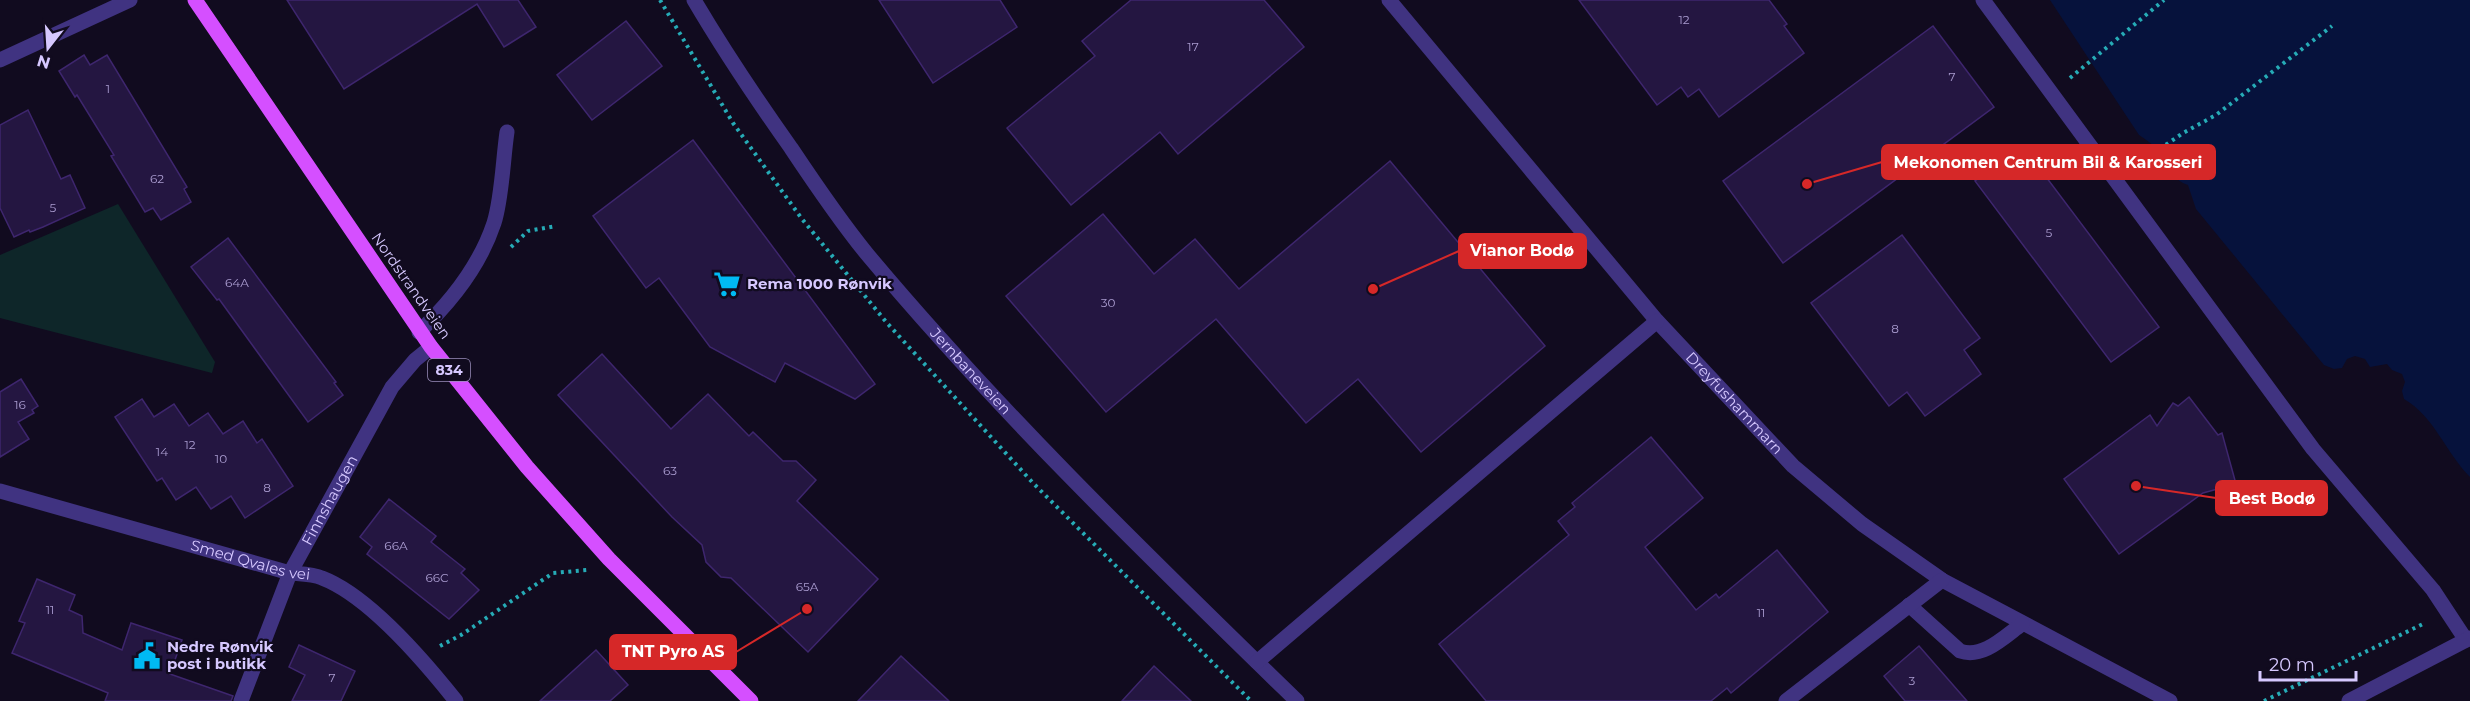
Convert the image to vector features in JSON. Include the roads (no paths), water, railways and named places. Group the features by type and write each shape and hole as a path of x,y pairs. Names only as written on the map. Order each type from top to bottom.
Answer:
{"main road":[{"name":"Nordstrandveien","path":"195,0 419,332 527,467 609,559 751,701"}],"street":[{"path":"0,60 130,0"},
{"name":"Jernbaneveien","path":"694,0 726,54 819,190 866,253 1013,419 1297,701"},
{"name":"Dreyfushammarn","path":"1389,0 1657,321 1793,466 1862,524 1942,580 2170,701"},
{"path":"1983,0 2313,449 2433,590 2468,639 2349,701"},
{"path":"419,332 456,292 485,246 495,221 507,132"},
{"path":"1257,662 1657,321"},
{"name":"Finnshaugen","path":"241,701 290,573 392,387 415,360 431,347"},
{"name":"Smed Qvales vei","path":"0,490 290,573 320,577 339,585 356,597 421,657 456,701"},
{"path":"1786,701 1942,580"},
{"path":"1909,605 1954,646 1968,654 1986,649 2022,624"}],"place":[{"name":"Mekonomen Centrum Bil & Karosseri","path":"1807,184"},
{"name":"Rema 1000 Rønvik","path":"727,284"},
{"name":"Vianor Bodø","path":"1373,289"},
{"name":"Best Bodø","path":"2136,486"},
{"name":"TNT Pyro AS","path":"807,609"},
{"name":"Nedre Rønvik post i butikk","path":"147,656"}]}
